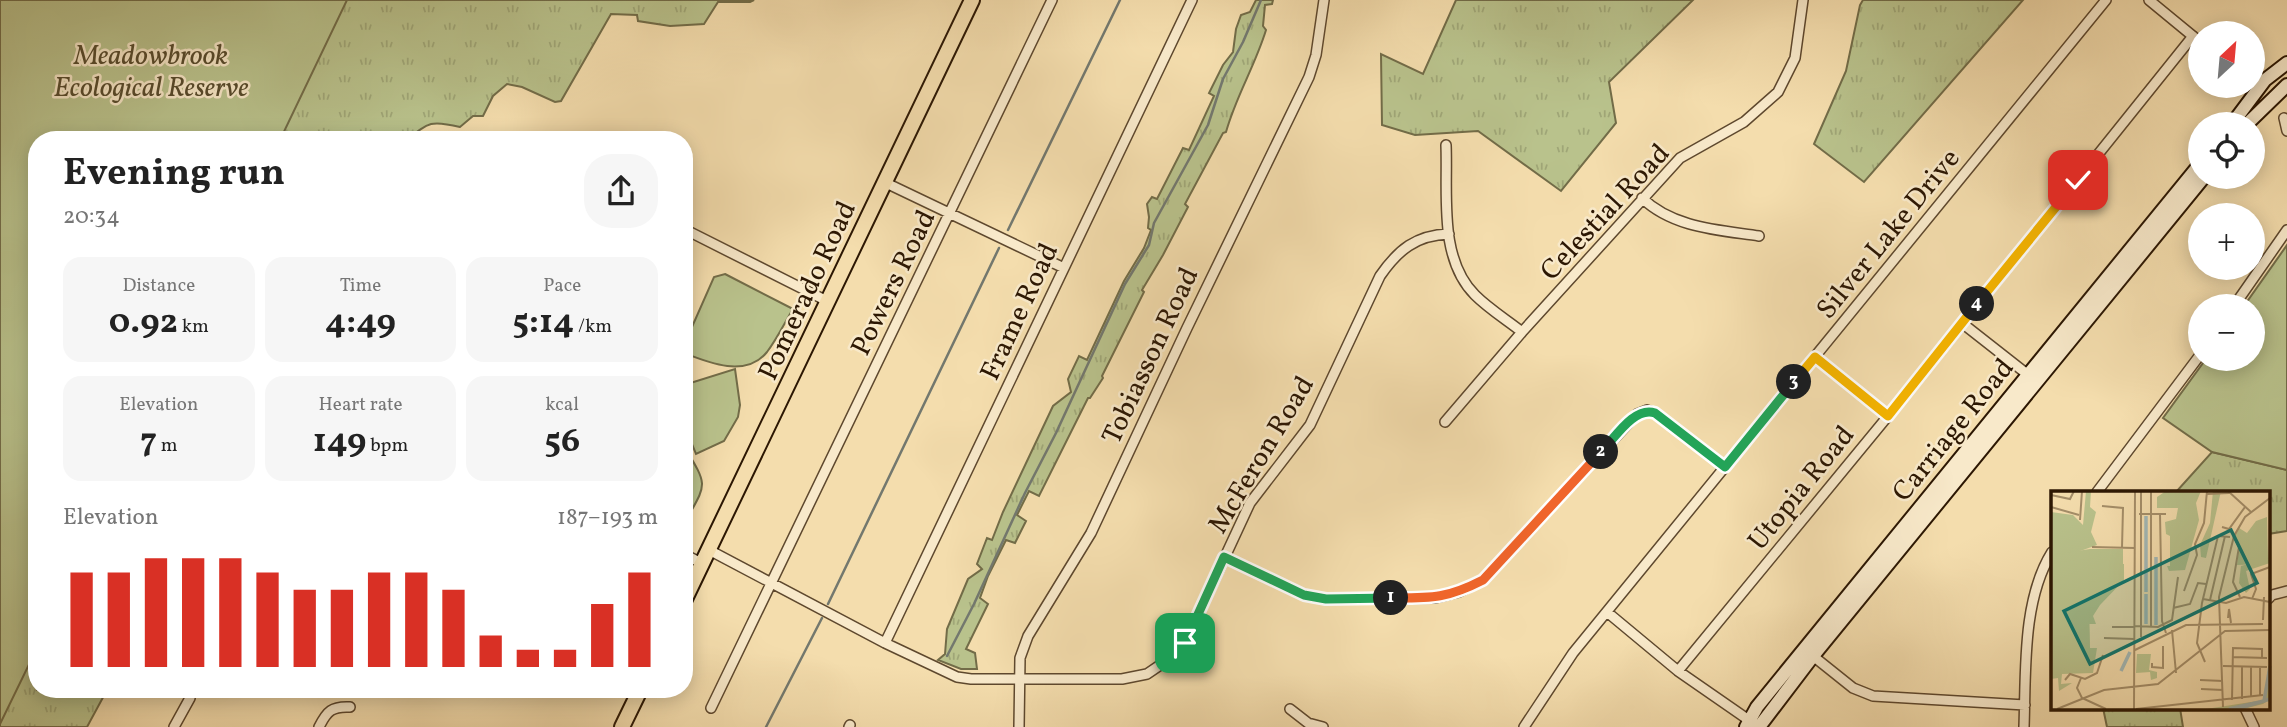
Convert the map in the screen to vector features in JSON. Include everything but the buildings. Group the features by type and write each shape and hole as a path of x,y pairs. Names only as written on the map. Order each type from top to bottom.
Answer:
{"main road":[{"name":"Pomerado Road","path":"693,583 972,0"},
{"path":"622,727 634,698"}],"street":[{"name":"Powers Road","path":"711,708 1052,0"},
{"name":"Frame Road","path":"886,643 1192,0"},
{"name":"Tobiasson Road","path":"1019,727 1020,658 1028,636 1091,533 1309,77 1316,55 1324,0"},
{"name":"Celestial Road","path":"1445,422 1522,332 1680,158 1744,122 1778,92 1795,58 1803,0"},
{"name":"Silver Lake Drive","path":"1524,727 1573,653 2106,0"},
{"path":"2149,0 2188,32"},
{"name":"Utopia Road","path":"1678,671 2188,49"},
{"path":"2241,112 2265,80 2287,63"},
{"path":"2259,112 2287,85"},
{"path":"2284,118 2287,131"},
{"path":"1446,145 1449,234 1459,270 1474,294 1522,332"},
{"name":"Carriage Road","path":"1751,725 2032,378 2188,179"},
{"path":"884,182 1064,268"},
{"name":"Carriage Road","path":"2032,378 2194,189"},
{"path":"1642,198 1650,206 1674,219 1692,225 1759,236"},
{"path":"2242,294 2287,230"},
{"path":"693,234 827,301"},
{"name":"McFeron Road","path":"709,550 957,677 1122,680 1147,674 1172,657 1185,643 1255,494 1310,425 1380,276 1391,261 1410,244 1433,234 1449,234"},
{"path":"1962,323 2032,378"},
{"path":"1815,357 1888,416"},
{"path":"2098,491 2188,371"},
{"path":"1224,557 1304,595 1326,599 1435,598 1459,592 1483,580 1637,414 1647,410 1655,413 1725,467"},
{"path":"2024,727 2030,609 2034,590 2051,556"},
{"path":"693,559 703,564"},
{"path":"2270,597 2287,591"},
{"path":"1607,612 1678,671 1751,725"},
{"path":"1809,653 1853,688 1873,696 2025,705"},
{"path":"174,727 190,698"},
{"path":"319,727 326,713 336,706 350,707"},
{"path":"1290,709 1308,723 1323,727"},
{"path":"2246,710 2254,727"}],"green space":[{"name":"Meadowbrook Ecological Reserve","path":"0,0 754,0 718,2 704,24 670,26 638,21 637,15 611,14 561,101 555,102 522,87 507,84 493,96 483,116 473,116 460,127 436,123 418,131 28,131 28,698 103,698 87,727 0,727"},
{"name":"Meadowbrook Ecological Reserve","path":"0,0 347,0 284,131 28,131 28,666 0,724"},
{"path":"1256,0 1273,0 1272,4 1265,5 1263,26 1266,30 1226,132 1223,133 1185,204 1188,207 1142,290 1144,292 1103,378 1088,398 1039,496 1029,491 1017,515 1026,521 1015,543 1006,540 988,576 980,598 988,604 966,649 975,653 977,669 961,669 938,660 945,654 947,629 968,579 982,569 977,564 987,538 992,540 1053,406 1071,392 1068,379 1079,356 1087,360 1124,281 1144,248 1151,230 1148,228 1147,204 1152,197 1157,199 1183,148 1189,150 1214,96 1209,93 1233,52 1241,15 1250,12"},
{"path":"1456,0 1693,0 1609,82 1616,123 1561,191 1478,131 1415,135 1382,125 1381,54 1423,74"},
{"path":"1863,0 2023,0 1864,182 1814,144 1846,71"},
{"path":"2287,245 2287,470 2212,452 2163,418 2197,371 2265,371 2265,294 2252,294 2265,280"},
{"path":"725,274 793,309 767,352 749,365 727,366 693,356 693,325 714,277"},
{"path":"735,369 740,405 738,417 724,441 696,454 693,447 693,382"},
{"path":"2212,452 2287,470 2287,531 2270,534 2270,491 2177,491"},
{"path":"693,461 702,485 693,507"},
{"path":"2103,710 2180,710 2183,727 2107,727"}],"waterway":[{"path":"1008,230 1120,0"},
{"path":"947,656 1125,284 1149,245 1154,223 1208,125 1223,79 1261,0"},
{"path":"828,604 999,248"},
{"path":"766,727 822,618"}],"route":[{"path":"1185,643 1224,557 1304,595 1326,599 1435,598 1459,592 1483,580 1637,414 1647,410 1655,413 1725,467 1815,357 1888,416 2078,180"}]}
